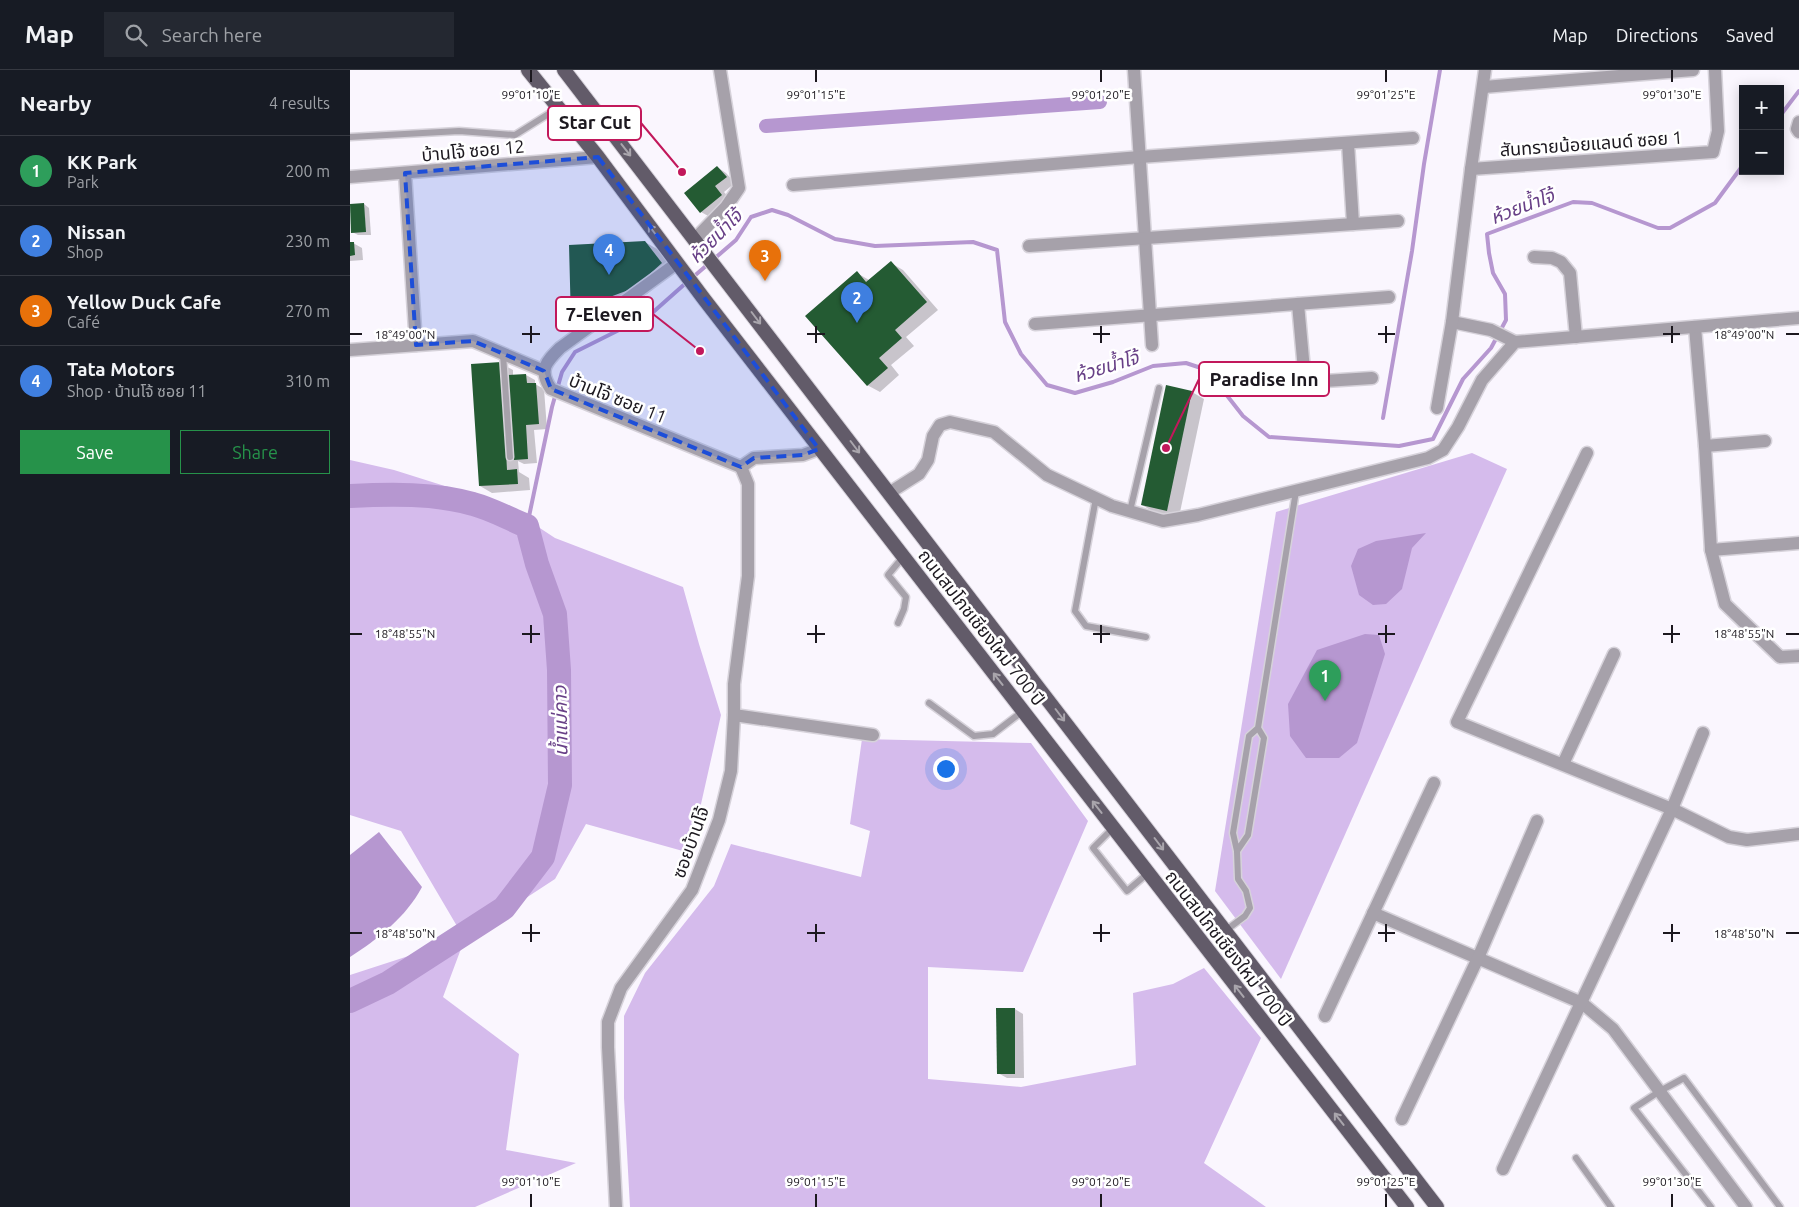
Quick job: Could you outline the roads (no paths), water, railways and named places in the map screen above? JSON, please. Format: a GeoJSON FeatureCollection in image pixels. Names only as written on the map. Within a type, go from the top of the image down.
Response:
{"type":"FeatureCollection","features":[{"type":"Feature","properties":{"kind":"main road","name":"ถนนสมโภชเชียงใหม่ 700 ปี"},"geometry":{"type":"LineString","coordinates":[[528,70],[598,157],[704,299],[1407,1207]]}},
{"type":"Feature","properties":{"kind":"main road","name":"ถนนสมโภชเชียงใหม่ 700 ปี"},"geometry":{"type":"LineString","coordinates":[[564,70],[1437,1207]]}},
{"type":"Feature","properties":{"kind":"street"},"geometry":{"type":"LineString","coordinates":[[695,239],[726,208],[739,188],[720,70]]}},
{"type":"Feature","properties":{"kind":"street"},"geometry":{"type":"LineString","coordinates":[[1134,70],[1152,346]]}},
{"type":"Feature","properties":{"kind":"street"},"geometry":{"type":"LineString","coordinates":[[1437,408],[1452,322],[1471,169],[1486,70]]}},
{"type":"Feature","properties":{"kind":"street"},"geometry":{"type":"LineString","coordinates":[[1484,86],[1693,70]]}},
{"type":"Feature","properties":{"kind":"street","name":"สันทรายน้อยแลนด์ ซอย 1"},"geometry":{"type":"LineString","coordinates":[[1471,169],[1713,152],[1718,131],[1715,70]]}},
{"type":"Feature","properties":{"kind":"street"},"geometry":{"type":"LineString","coordinates":[[1799,122],[1799,132]]}},
{"type":"Feature","properties":{"kind":"street"},"geometry":{"type":"LineString","coordinates":[[793,185],[1140,157],[1413,138]]}},
{"type":"Feature","properties":{"kind":"street"},"geometry":{"type":"LineString","coordinates":[[1348,143],[1353,224]]}},
{"type":"Feature","properties":{"kind":"street","name":"บ้านโจ้ ซอย 12"},"geometry":{"type":"LineString","coordinates":[[350,177],[598,157]]}},
{"type":"Feature","properties":{"kind":"street"},"geometry":{"type":"LineString","coordinates":[[405,173],[416,345]]}},
{"type":"Feature","properties":{"kind":"street"},"geometry":{"type":"LineString","coordinates":[[1029,246],[1398,221]]}},
{"type":"Feature","properties":{"kind":"street"},"geometry":{"type":"LineString","coordinates":[[1534,257],[1552,258],[1560,262],[1570,273],[1576,337]]}},
{"type":"Feature","properties":{"kind":"street","name":"บ้านโจ้ ซอย 11"},"geometry":{"type":"LineString","coordinates":[[680,266],[560,348],[547,361],[544,380],[551,389],[564,395],[741,467]]}},
{"type":"Feature","properties":{"kind":"street"},"geometry":{"type":"LineString","coordinates":[[1035,324],[1389,297]]}},
{"type":"Feature","properties":{"kind":"street"},"geometry":{"type":"LineString","coordinates":[[1298,304],[1305,382]]}},
{"type":"Feature","properties":{"kind":"street"},"geometry":{"type":"LineString","coordinates":[[1452,322],[1491,330],[1510,340],[1576,337],[1799,318]]}},
{"type":"Feature","properties":{"kind":"street"},"geometry":{"type":"LineString","coordinates":[[1695,327],[1711,550],[1725,604],[1780,657],[1799,656]]}},
{"type":"Feature","properties":{"kind":"street"},"geometry":{"type":"LineString","coordinates":[[889,493],[919,474],[928,460],[933,436],[940,426],[950,422],[994,432],[1047,475],[1112,506],[1163,521],[1198,515],[1296,491],[1428,458],[1443,450],[1458,427],[1482,380],[1510,340]]}},
{"type":"Feature","properties":{"kind":"street"},"geometry":{"type":"LineString","coordinates":[[350,350],[474,341],[544,371]]}},
{"type":"Feature","properties":{"kind":"street"},"geometry":{"type":"LineString","coordinates":[[1246,386],[1372,378]]}},
{"type":"Feature","properties":{"kind":"street"},"geometry":{"type":"LineString","coordinates":[[1705,446],[1765,441]]}},
{"type":"Feature","properties":{"kind":"street"},"geometry":{"type":"LineString","coordinates":[[741,467],[754,458],[803,455],[819,448]]}},
{"type":"Feature","properties":{"kind":"street"},"geometry":{"type":"LineString","coordinates":[[1587,453],[1457,722],[1672,809],[1729,837],[1746,840],[1799,834]]}},
{"type":"Feature","properties":{"kind":"street","name":"ซอยบ้านโจ้"},"geometry":{"type":"LineString","coordinates":[[616,1207],[608,1022],[621,988],[692,890],[719,820],[731,771],[734,684],[748,576],[748,484],[741,467]]}},
{"type":"Feature","properties":{"kind":"street"},"geometry":{"type":"LineString","coordinates":[[1711,550],[1799,543]]}},
{"type":"Feature","properties":{"kind":"street"},"geometry":{"type":"LineString","coordinates":[[1563,764],[1614,654]]}},
{"type":"Feature","properties":{"kind":"street"},"geometry":{"type":"LineString","coordinates":[[734,715],[873,735]]}},
{"type":"Feature","properties":{"kind":"street"},"geometry":{"type":"LineString","coordinates":[[1503,1170],[1672,809],[1703,733]]}},
{"type":"Feature","properties":{"kind":"street"},"geometry":{"type":"LineString","coordinates":[[1326,1016],[1434,783]]}},
{"type":"Feature","properties":{"kind":"street"},"geometry":{"type":"LineString","coordinates":[[1402,1119],[1478,958],[1537,821]]}},
{"type":"Feature","properties":{"kind":"street"},"geometry":{"type":"LineString","coordinates":[[1373,913],[1582,1003],[1613,1029],[1746,1207]]}},
{"type":"Feature","properties":{"kind":"lane"},"geometry":{"type":"LineString","coordinates":[[350,137],[459,131],[515,136],[558,108]]}},
{"type":"Feature","properties":{"kind":"lane"},"geometry":{"type":"LineString","coordinates":[[503,354],[510,457]]}},
{"type":"Feature","properties":{"kind":"lane"},"geometry":{"type":"LineString","coordinates":[[1130,511],[1159,388]]}},
{"type":"Feature","properties":{"kind":"lane"},"geometry":{"type":"LineString","coordinates":[[1226,931],[1245,916],[1250,908],[1246,891],[1238,879],[1237,851],[1233,833],[1249,736],[1258,728],[1296,491]]}},
{"type":"Feature","properties":{"kind":"lane"},"geometry":{"type":"LineString","coordinates":[[1096,498],[1075,611],[1086,626],[1146,637]]}},
{"type":"Feature","properties":{"kind":"lane"},"geometry":{"type":"LineString","coordinates":[[898,623],[904,609],[906,597],[888,575],[903,557]]}},
{"type":"Feature","properties":{"kind":"lane"},"geometry":{"type":"LineString","coordinates":[[929,703],[974,736],[993,734],[1023,711]]}},
{"type":"Feature","properties":{"kind":"lane"},"geometry":{"type":"LineString","coordinates":[[1237,851],[1248,835],[1264,738],[1258,728]]}},
{"type":"Feature","properties":{"kind":"lane"},"geometry":{"type":"LineString","coordinates":[[1113,828],[1093,848],[1127,891],[1148,874]]}},
{"type":"Feature","properties":{"kind":"lane"},"geometry":{"type":"LineString","coordinates":[[1711,1207],[1634,1108],[1684,1078],[1780,1207]]}},
{"type":"Feature","properties":{"kind":"lane"},"geometry":{"type":"LineString","coordinates":[[1576,1158],[1611,1207]]}},
{"type":"Feature","properties":{"kind":"waterway"},"geometry":{"type":"LineString","coordinates":[[1383,418],[1412,251],[1440,70]]}},
{"type":"Feature","properties":{"kind":"waterway","name":"ห้วยน้ำโจ้"},"geometry":{"type":"LineString","coordinates":[[1784,111],[1799,91]]}},
{"type":"Feature","properties":{"kind":"waterway"},"geometry":{"type":"LineString","coordinates":[[766,126],[1100,102]]}},
{"type":"Feature","properties":{"kind":"waterway","name":"ห้วยน้ำโจ้"},"geometry":{"type":"LineString","coordinates":[[692,278],[736,240],[751,217],[772,210],[788,215],[835,239],[875,246],[973,242],[997,250],[1005,322],[1021,354],[1047,385],[1075,393],[1113,382],[1153,366],[1186,363],[1207,370],[1243,416],[1269,437],[1399,446],[1433,439],[1463,379],[1491,348],[1506,320],[1505,294],[1493,273],[1487,234],[1573,202],[1592,203],[1658,228],[1670,228],[1715,203],[1739,170]]}},
{"type":"Feature","properties":{"kind":"waterway","name":"ห้วยน้ำโจ้"},"geometry":{"type":"LineString","coordinates":[[527,526],[552,407],[562,372],[575,352],[651,314],[687,282]]}},
{"type":"Feature","properties":{"kind":"waterway","name":"น้ำแม่คาว"},"geometry":{"type":"LineString","coordinates":[[350,496],[428,496],[459,500],[494,511],[527,526],[537,564],[555,614],[559,670],[560,785],[543,857],[504,908],[388,983],[350,1001]]}},
{"type":"Feature","properties":{"kind":"place","name":"Star Cut"},"geometry":{"type":"Point","coordinates":[682,172]}},
{"type":"Feature","properties":{"kind":"place","name":"Tata Motors"},"geometry":{"type":"Point","coordinates":[609,275]}},
{"type":"Feature","properties":{"kind":"place","name":"Yellow Duck Cafe"},"geometry":{"type":"Point","coordinates":[765,281]}},
{"type":"Feature","properties":{"kind":"place","name":"Nissan"},"geometry":{"type":"Point","coordinates":[857,323]}},
{"type":"Feature","properties":{"kind":"place","name":"7-Eleven"},"geometry":{"type":"Point","coordinates":[700,351]}},
{"type":"Feature","properties":{"kind":"place","name":"Paradise Inn"},"geometry":{"type":"Point","coordinates":[1166,448]}},
{"type":"Feature","properties":{"kind":"place","name":"KK Park"},"geometry":{"type":"Point","coordinates":[1325,701]}}]}
